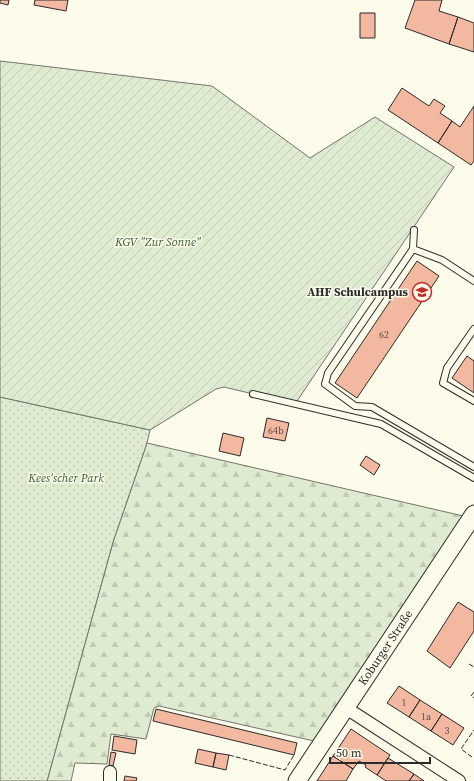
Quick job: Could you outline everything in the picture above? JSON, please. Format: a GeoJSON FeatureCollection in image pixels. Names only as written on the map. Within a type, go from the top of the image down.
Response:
{"type":"FeatureCollection","features":[{"type":"Feature","properties":{"kind":"main road","name":"Koburger Straße"},"geometry":{"type":"LineString","coordinates":[[298,781],[474,514]]}},
{"type":"Feature","properties":{"kind":"street"},"geometry":{"type":"LineString","coordinates":[[346,708],[459,781]]}},
{"type":"Feature","properties":{"kind":"lane"},"geometry":{"type":"LineString","coordinates":[[414,230],[413,249],[328,373],[325,384],[355,406],[372,407],[474,467]]}},
{"type":"Feature","properties":{"kind":"lane"},"geometry":{"type":"LineString","coordinates":[[413,249],[442,260],[474,281]]}},
{"type":"Feature","properties":{"kind":"lane"},"geometry":{"type":"LineString","coordinates":[[474,329],[447,368],[443,383],[474,401]]}},
{"type":"Feature","properties":{"kind":"lane"},"geometry":{"type":"LineString","coordinates":[[253,394],[381,424],[474,478]]}},
{"type":"Feature","properties":{"kind":"green space","name":"KGV \"Zur Sonne\""},"geometry":{"type":"Polygon","coordinates":[[[0,61],[212,86],[310,158],[375,117],[454,167],[295,404],[224,387],[216,389],[150,430],[0,397],[0,61]]]}},
{"type":"Feature","properties":{"kind":"green space","name":"Kees'scher Park"},"geometry":{"type":"Polygon","coordinates":[[[0,397],[150,430],[147,443],[113,542],[47,781],[0,781],[0,397]]]}},
{"type":"Feature","properties":{"kind":"green space"},"geometry":{"type":"Polygon","coordinates":[[[147,443],[472,518],[323,743],[159,706],[154,708],[146,739],[111,734],[107,764],[75,763],[71,781],[47,781],[113,542],[147,443]]]}},
{"type":"Feature","properties":{"kind":"building"},"geometry":{"type":"Polygon","coordinates":[[[0,0],[9,0],[8,5],[0,3],[0,0]]]}},
{"type":"Feature","properties":{"kind":"building"},"geometry":{"type":"Polygon","coordinates":[[[35,0],[68,0],[66,11],[34,5],[35,0]]]}},
{"type":"Feature","properties":{"kind":"building"},"geometry":{"type":"Polygon","coordinates":[[[415,0],[442,0],[439,11],[458,17],[449,44],[405,28],[415,0]]]}},
{"type":"Feature","properties":{"kind":"building"},"geometry":{"type":"Polygon","coordinates":[[[360,13],[375,13],[375,38],[360,38],[360,13]]]}},
{"type":"Feature","properties":{"kind":"building"},"geometry":{"type":"Polygon","coordinates":[[[458,17],[474,23],[474,52],[449,44],[458,17]]]}},
{"type":"Feature","properties":{"kind":"building"},"geometry":{"type":"Polygon","coordinates":[[[402,88],[429,106],[434,99],[445,106],[440,113],[452,121],[438,143],[388,110],[402,88]]]}},
{"type":"Feature","properties":{"kind":"building"},"geometry":{"type":"Polygon","coordinates":[[[474,106],[474,161],[471,165],[438,143],[452,121],[460,127],[474,106]]]}},
{"type":"Feature","properties":{"kind":"building"},"geometry":{"type":"Polygon","coordinates":[[[417,261],[439,276],[357,398],[335,383],[417,261]]]}},
{"type":"Feature","properties":{"kind":"building"},"geometry":{"type":"Polygon","coordinates":[[[467,356],[474,361],[474,393],[452,378],[467,356]]]}},
{"type":"Feature","properties":{"kind":"building"},"geometry":{"type":"Polygon","coordinates":[[[267,418],[289,423],[285,441],[263,437],[267,418]]]}},
{"type":"Feature","properties":{"kind":"building"},"geometry":{"type":"Polygon","coordinates":[[[223,433],[244,438],[240,456],[219,451],[223,433]]]}},
{"type":"Feature","properties":{"kind":"building"},"geometry":{"type":"Polygon","coordinates":[[[366,456],[380,465],[374,475],[360,465],[366,456]]]}},
{"type":"Feature","properties":{"kind":"building"},"geometry":{"type":"Polygon","coordinates":[[[458,602],[474,612],[474,631],[450,668],[427,651],[458,602]]]}},
{"type":"Feature","properties":{"kind":"building"},"geometry":{"type":"Polygon","coordinates":[[[399,686],[420,700],[409,717],[387,703],[399,686]]]}},
{"type":"Feature","properties":{"kind":"building"},"geometry":{"type":"Polygon","coordinates":[[[420,700],[442,714],[431,731],[409,717],[420,700]]]}},
{"type":"Feature","properties":{"kind":"building"},"geometry":{"type":"Polygon","coordinates":[[[156,709],[297,743],[294,755],[153,721],[156,709]]]}},
{"type":"Feature","properties":{"kind":"building"},"geometry":{"type":"Polygon","coordinates":[[[442,714],[464,728],[453,745],[431,731],[442,714]]]}},
{"type":"Feature","properties":{"kind":"building"},"geometry":{"type":"Polygon","coordinates":[[[351,729],[390,755],[377,775],[359,761],[353,769],[333,756],[351,729]]]}},
{"type":"Feature","properties":{"kind":"building"},"geometry":{"type":"Polygon","coordinates":[[[114,736],[137,740],[135,754],[112,750],[114,736]]]}},
{"type":"Feature","properties":{"kind":"building"},"geometry":{"type":"Polygon","coordinates":[[[198,749],[216,753],[213,767],[195,763],[198,749]]]}},
{"type":"Feature","properties":{"kind":"building"},"geometry":{"type":"Polygon","coordinates":[[[111,752],[116,753],[113,766],[109,765],[111,752]]]}},
{"type":"Feature","properties":{"kind":"building"},"geometry":{"type":"Polygon","coordinates":[[[216,753],[229,755],[226,770],[213,767],[216,753]]]}},
{"type":"Feature","properties":{"kind":"building"},"geometry":{"type":"Polygon","coordinates":[[[333,756],[353,769],[346,781],[317,781],[333,756]]]}},
{"type":"Feature","properties":{"kind":"building"},"geometry":{"type":"Polygon","coordinates":[[[388,758],[414,774],[409,781],[386,781],[377,775],[388,758]]]}},
{"type":"Feature","properties":{"kind":"building"},"geometry":{"type":"Polygon","coordinates":[[[414,774],[424,781],[409,781],[414,774]]]}},
{"type":"Feature","properties":{"kind":"building"},"geometry":{"type":"Polygon","coordinates":[[[125,776],[137,778],[136,781],[124,781],[125,776]]]}},
{"type":"Feature","properties":{"kind":"fence"},"geometry":{"type":"LineString","coordinates":[[469,664],[474,667]]}},
{"type":"Feature","properties":{"kind":"fence"},"geometry":{"type":"LineString","coordinates":[[474,692],[471,696],[474,698]]}},
{"type":"Feature","properties":{"kind":"fence"},"geometry":{"type":"LineString","coordinates":[[472,757],[461,749],[474,730]]}},
{"type":"Feature","properties":{"kind":"fence"},"geometry":{"type":"LineString","coordinates":[[229,755],[285,770],[294,755]]}},
{"type":"Feature","properties":{"kind":"place","name":"AHF Schulcampus"},"geometry":{"type":"Point","coordinates":[422,292]}}]}
